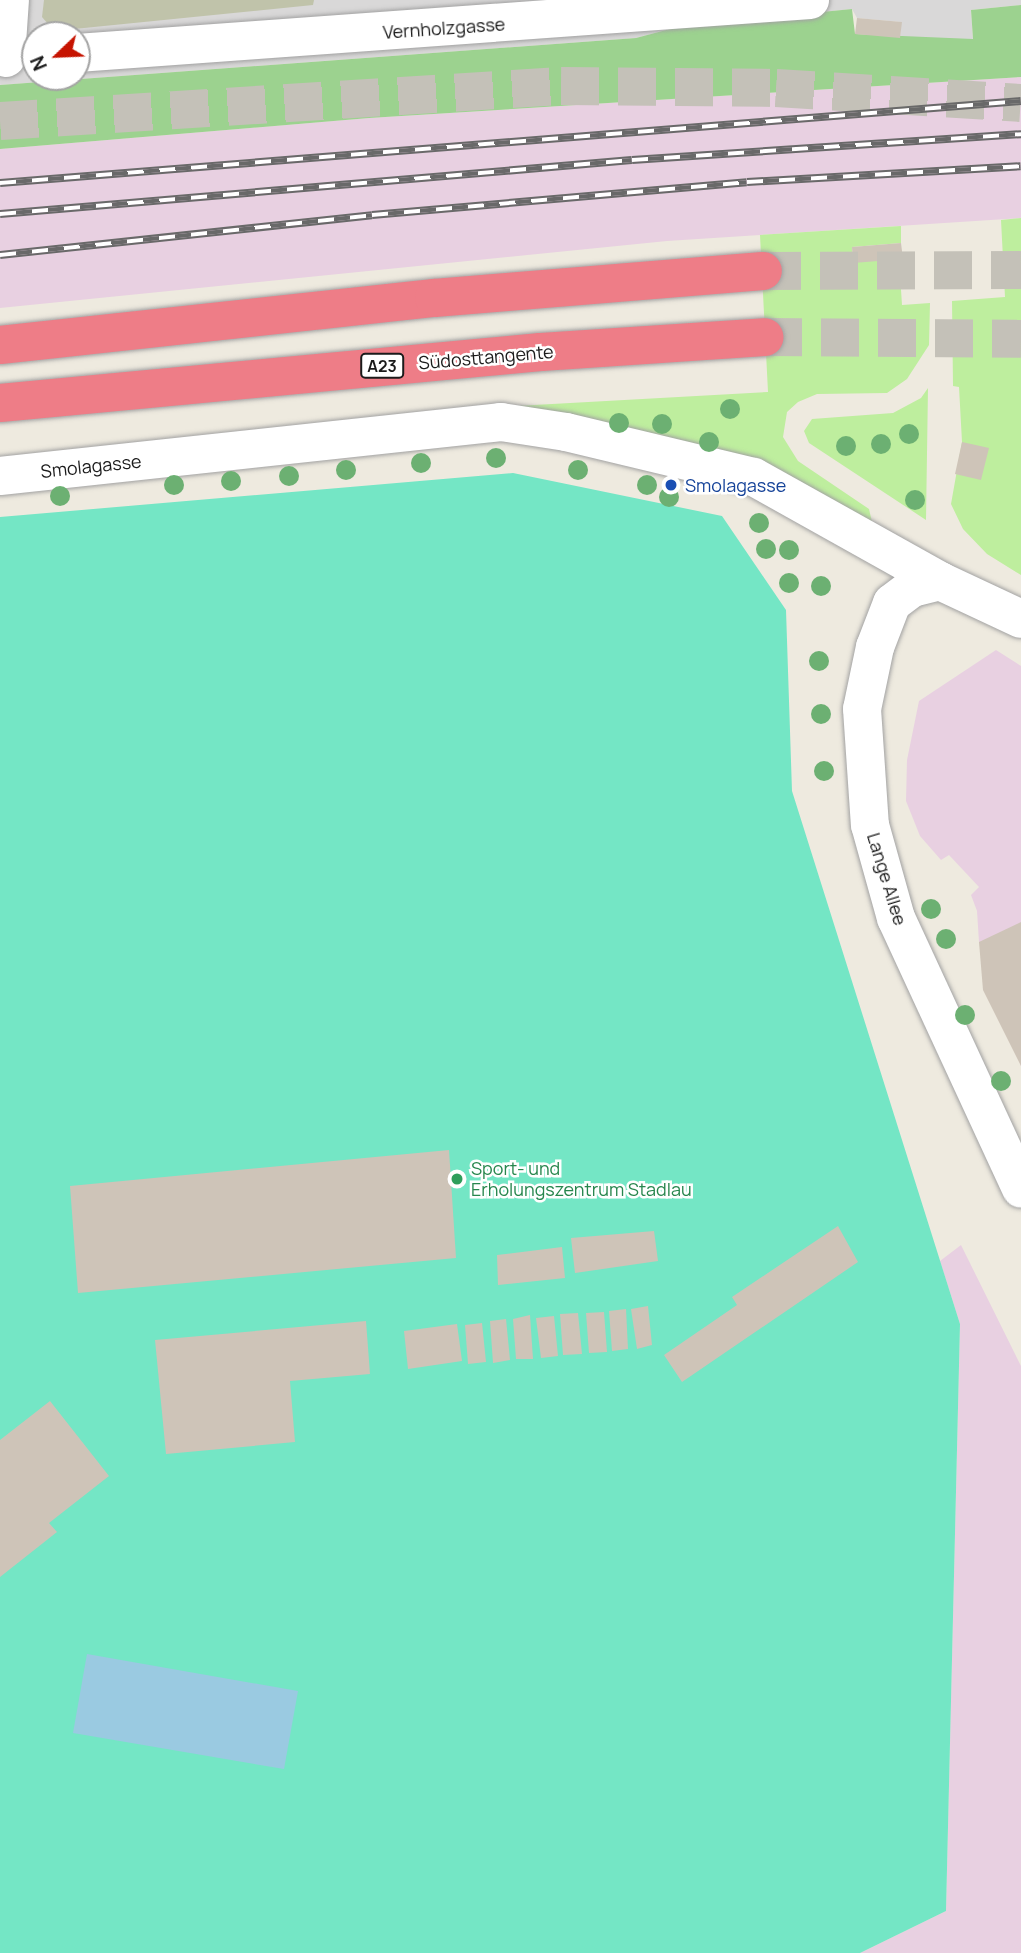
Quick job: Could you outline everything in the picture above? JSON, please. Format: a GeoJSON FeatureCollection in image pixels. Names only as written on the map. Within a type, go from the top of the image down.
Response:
{"type":"FeatureCollection","features":[{"type":"Feature","properties":{"kind":"highway"},"geometry":{"type":"LineString","coordinates":[[0,345],[434,298],[764,271]]}},
{"type":"Feature","properties":{"kind":"highway","name":"Südosttangente"},"geometry":{"type":"LineString","coordinates":[[0,403],[514,355],[764,337]]}},
{"type":"Feature","properties":{"kind":"street"},"geometry":{"type":"LineString","coordinates":[[10,0],[14,58]]}},
{"type":"Feature","properties":{"kind":"street","name":"Vernholzgasse"},"geometry":{"type":"LineString","coordinates":[[91,52],[810,0]]}},
{"type":"Feature","properties":{"kind":"street","name":"Smolagasse"},"geometry":{"type":"LineString","coordinates":[[0,476],[501,422],[566,432],[754,477],[940,581],[1021,619]]}},
{"type":"Feature","properties":{"kind":"street","name":"Lange Allee"},"geometry":{"type":"LineString","coordinates":[[940,581],[912,588],[892,603],[875,648],[862,709],[870,825],[897,918],[1021,1188]]}},
{"type":"Feature","properties":{"kind":"shaded area"},"geometry":{"type":"Polygon","coordinates":[[[0,0],[1021,0],[1021,5],[971,10],[973,40],[900,38],[901,22],[857,18],[852,9],[681,26],[636,38],[91,78],[91,21],[21,21],[21,83],[0,85],[0,0]]]}},
{"type":"Feature","properties":{"kind":"shaded area"},"geometry":{"type":"Polygon","coordinates":[[[44,0],[314,0],[313,5],[91,27],[91,21],[45,21],[42,17],[44,0]]]}},
{"type":"Feature","properties":{"kind":"shaded area"},"geometry":{"type":"Polygon","coordinates":[[[1021,77],[1021,218],[667,241],[0,308],[0,149],[369,118],[1021,77]]]}},
{"type":"Feature","properties":{"kind":"shaded area"},"geometry":{"type":"Polygon","coordinates":[[[996,650],[1021,666],[1021,1066],[979,942],[977,911],[971,895],[979,887],[949,855],[941,860],[920,836],[906,801],[907,760],[919,701],[996,650]]]}},
{"type":"Feature","properties":{"kind":"shaded area"},"geometry":{"type":"Polygon","coordinates":[[[961,1245],[1021,1366],[1021,1953],[860,1953],[946,1911],[960,1324],[940,1261],[961,1245]]]}},
{"type":"Feature","properties":{"kind":"green space"},"geometry":{"type":"Polygon","coordinates":[[[1021,5],[1021,77],[369,118],[0,149],[0,85],[21,83],[21,91],[91,91],[91,78],[636,38],[681,26],[852,9],[855,34],[973,39],[971,10],[1021,5]]]}},
{"type":"Feature","properties":{"kind":"green space"},"geometry":{"type":"Polygon","coordinates":[[[1021,218],[1021,575],[987,554],[963,529],[951,504],[962,442],[959,387],[953,386],[952,301],[1005,297],[1001,220],[1021,218]]]}},
{"type":"Feature","properties":{"kind":"green space"},"geometry":{"type":"Polygon","coordinates":[[[901,226],[901,243],[852,247],[853,262],[899,259],[902,305],[930,303],[929,345],[907,379],[887,393],[817,394],[798,402],[787,412],[783,437],[798,461],[869,509],[872,522],[516,406],[768,392],[760,235],[901,226]]]}},
{"type":"Feature","properties":{"kind":"green space"},"geometry":{"type":"Polygon","coordinates":[[[928,388],[926,520],[809,443],[804,431],[812,419],[893,413],[921,398],[928,388]]]}},
{"type":"Feature","properties":{"kind":"green space","name":"Sport- und Erholungszentrum Stadlau"},"geometry":{"type":"Polygon","coordinates":[[[513,473],[722,516],[786,610],[792,791],[960,1324],[946,1911],[860,1953],[0,1953],[0,517],[513,473]]]}},
{"type":"Feature","properties":{"kind":"water"},"geometry":{"type":"Polygon","coordinates":[[[87,1654],[298,1691],[284,1769],[73,1733],[87,1654]]]}},
{"type":"Feature","properties":{"kind":"building"},"geometry":{"type":"Polygon","coordinates":[[[857,18],[902,22],[900,38],[855,34],[857,18]]]}},
{"type":"Feature","properties":{"kind":"building"},"geometry":{"type":"Polygon","coordinates":[[[901,243],[903,259],[853,263],[852,247],[901,243]]]}},
{"type":"Feature","properties":{"kind":"building"},"geometry":{"type":"Polygon","coordinates":[[[962,442],[989,448],[981,480],[955,474],[962,442]]]}},
{"type":"Feature","properties":{"kind":"building"},"geometry":{"type":"Polygon","coordinates":[[[1021,922],[1021,1066],[983,990],[979,942],[1021,922]]]}},
{"type":"Feature","properties":{"kind":"building"},"geometry":{"type":"Polygon","coordinates":[[[449,1150],[456,1258],[78,1293],[70,1186],[449,1150]]]}},
{"type":"Feature","properties":{"kind":"building"},"geometry":{"type":"Polygon","coordinates":[[[838,1226],[858,1262],[682,1382],[664,1355],[737,1305],[732,1297],[838,1226]]]}},
{"type":"Feature","properties":{"kind":"building"},"geometry":{"type":"Polygon","coordinates":[[[654,1231],[658,1261],[575,1273],[571,1238],[654,1231]]]}},
{"type":"Feature","properties":{"kind":"building"},"geometry":{"type":"Polygon","coordinates":[[[562,1247],[565,1278],[498,1285],[497,1255],[562,1247]]]}},
{"type":"Feature","properties":{"kind":"building"},"geometry":{"type":"Polygon","coordinates":[[[648,1306],[652,1345],[637,1349],[631,1309],[648,1306]]]}},
{"type":"Feature","properties":{"kind":"building"},"geometry":{"type":"Polygon","coordinates":[[[626,1309],[628,1349],[612,1351],[609,1311],[626,1309]]]}},
{"type":"Feature","properties":{"kind":"building"},"geometry":{"type":"Polygon","coordinates":[[[604,1312],[607,1352],[589,1353],[586,1313],[604,1312]]]}},
{"type":"Feature","properties":{"kind":"building"},"geometry":{"type":"Polygon","coordinates":[[[578,1313],[582,1354],[563,1355],[560,1314],[578,1313]]]}},
{"type":"Feature","properties":{"kind":"building"},"geometry":{"type":"Polygon","coordinates":[[[530,1315],[533,1359],[516,1359],[513,1319],[530,1315]]]}},
{"type":"Feature","properties":{"kind":"building"},"geometry":{"type":"Polygon","coordinates":[[[554,1316],[558,1356],[541,1358],[536,1318],[554,1316]]]}},
{"type":"Feature","properties":{"kind":"building"},"geometry":{"type":"Polygon","coordinates":[[[506,1319],[510,1360],[493,1363],[490,1321],[506,1319]]]}},
{"type":"Feature","properties":{"kind":"building"},"geometry":{"type":"Polygon","coordinates":[[[366,1321],[370,1374],[290,1381],[295,1442],[166,1454],[155,1340],[366,1321]]]}},
{"type":"Feature","properties":{"kind":"building"},"geometry":{"type":"Polygon","coordinates":[[[482,1323],[486,1362],[468,1364],[465,1325],[482,1323]]]}},
{"type":"Feature","properties":{"kind":"building"},"geometry":{"type":"Polygon","coordinates":[[[457,1324],[462,1361],[408,1369],[404,1331],[457,1324]]]}},
{"type":"Feature","properties":{"kind":"building"},"geometry":{"type":"Polygon","coordinates":[[[50,1401],[109,1476],[49,1523],[57,1532],[0,1577],[0,1440],[50,1401]]]}},
{"type":"Feature","properties":{"kind":"tunnel"},"geometry":{"type":"LineString","coordinates":[[0,121],[561,86],[776,88],[1021,103]]}},
{"type":"Feature","properties":{"kind":"tunnel"},"geometry":{"type":"LineString","coordinates":[[763,271],[1021,270]]}},
{"type":"Feature","properties":{"kind":"tunnel"},"geometry":{"type":"LineString","coordinates":[[764,337],[1021,339]]}},
{"type":"Feature","properties":{"kind":"railway"},"geometry":{"type":"LineString","coordinates":[[0,183],[1021,101]]}},
{"type":"Feature","properties":{"kind":"railway"},"geometry":{"type":"LineString","coordinates":[[0,214],[632,160],[1021,134]]}},
{"type":"Feature","properties":{"kind":"railway"},"geometry":{"type":"LineString","coordinates":[[0,255],[372,215],[747,182],[1021,166]]}},
{"type":"Feature","properties":{"kind":"place","name":"Smolagasse"},"geometry":{"type":"Point","coordinates":[671,485]}},
{"type":"Feature","properties":{"kind":"place","name":"Sport- und Erholungszentrum Stadlau"},"geometry":{"type":"Point","coordinates":[457,1179]}}]}
